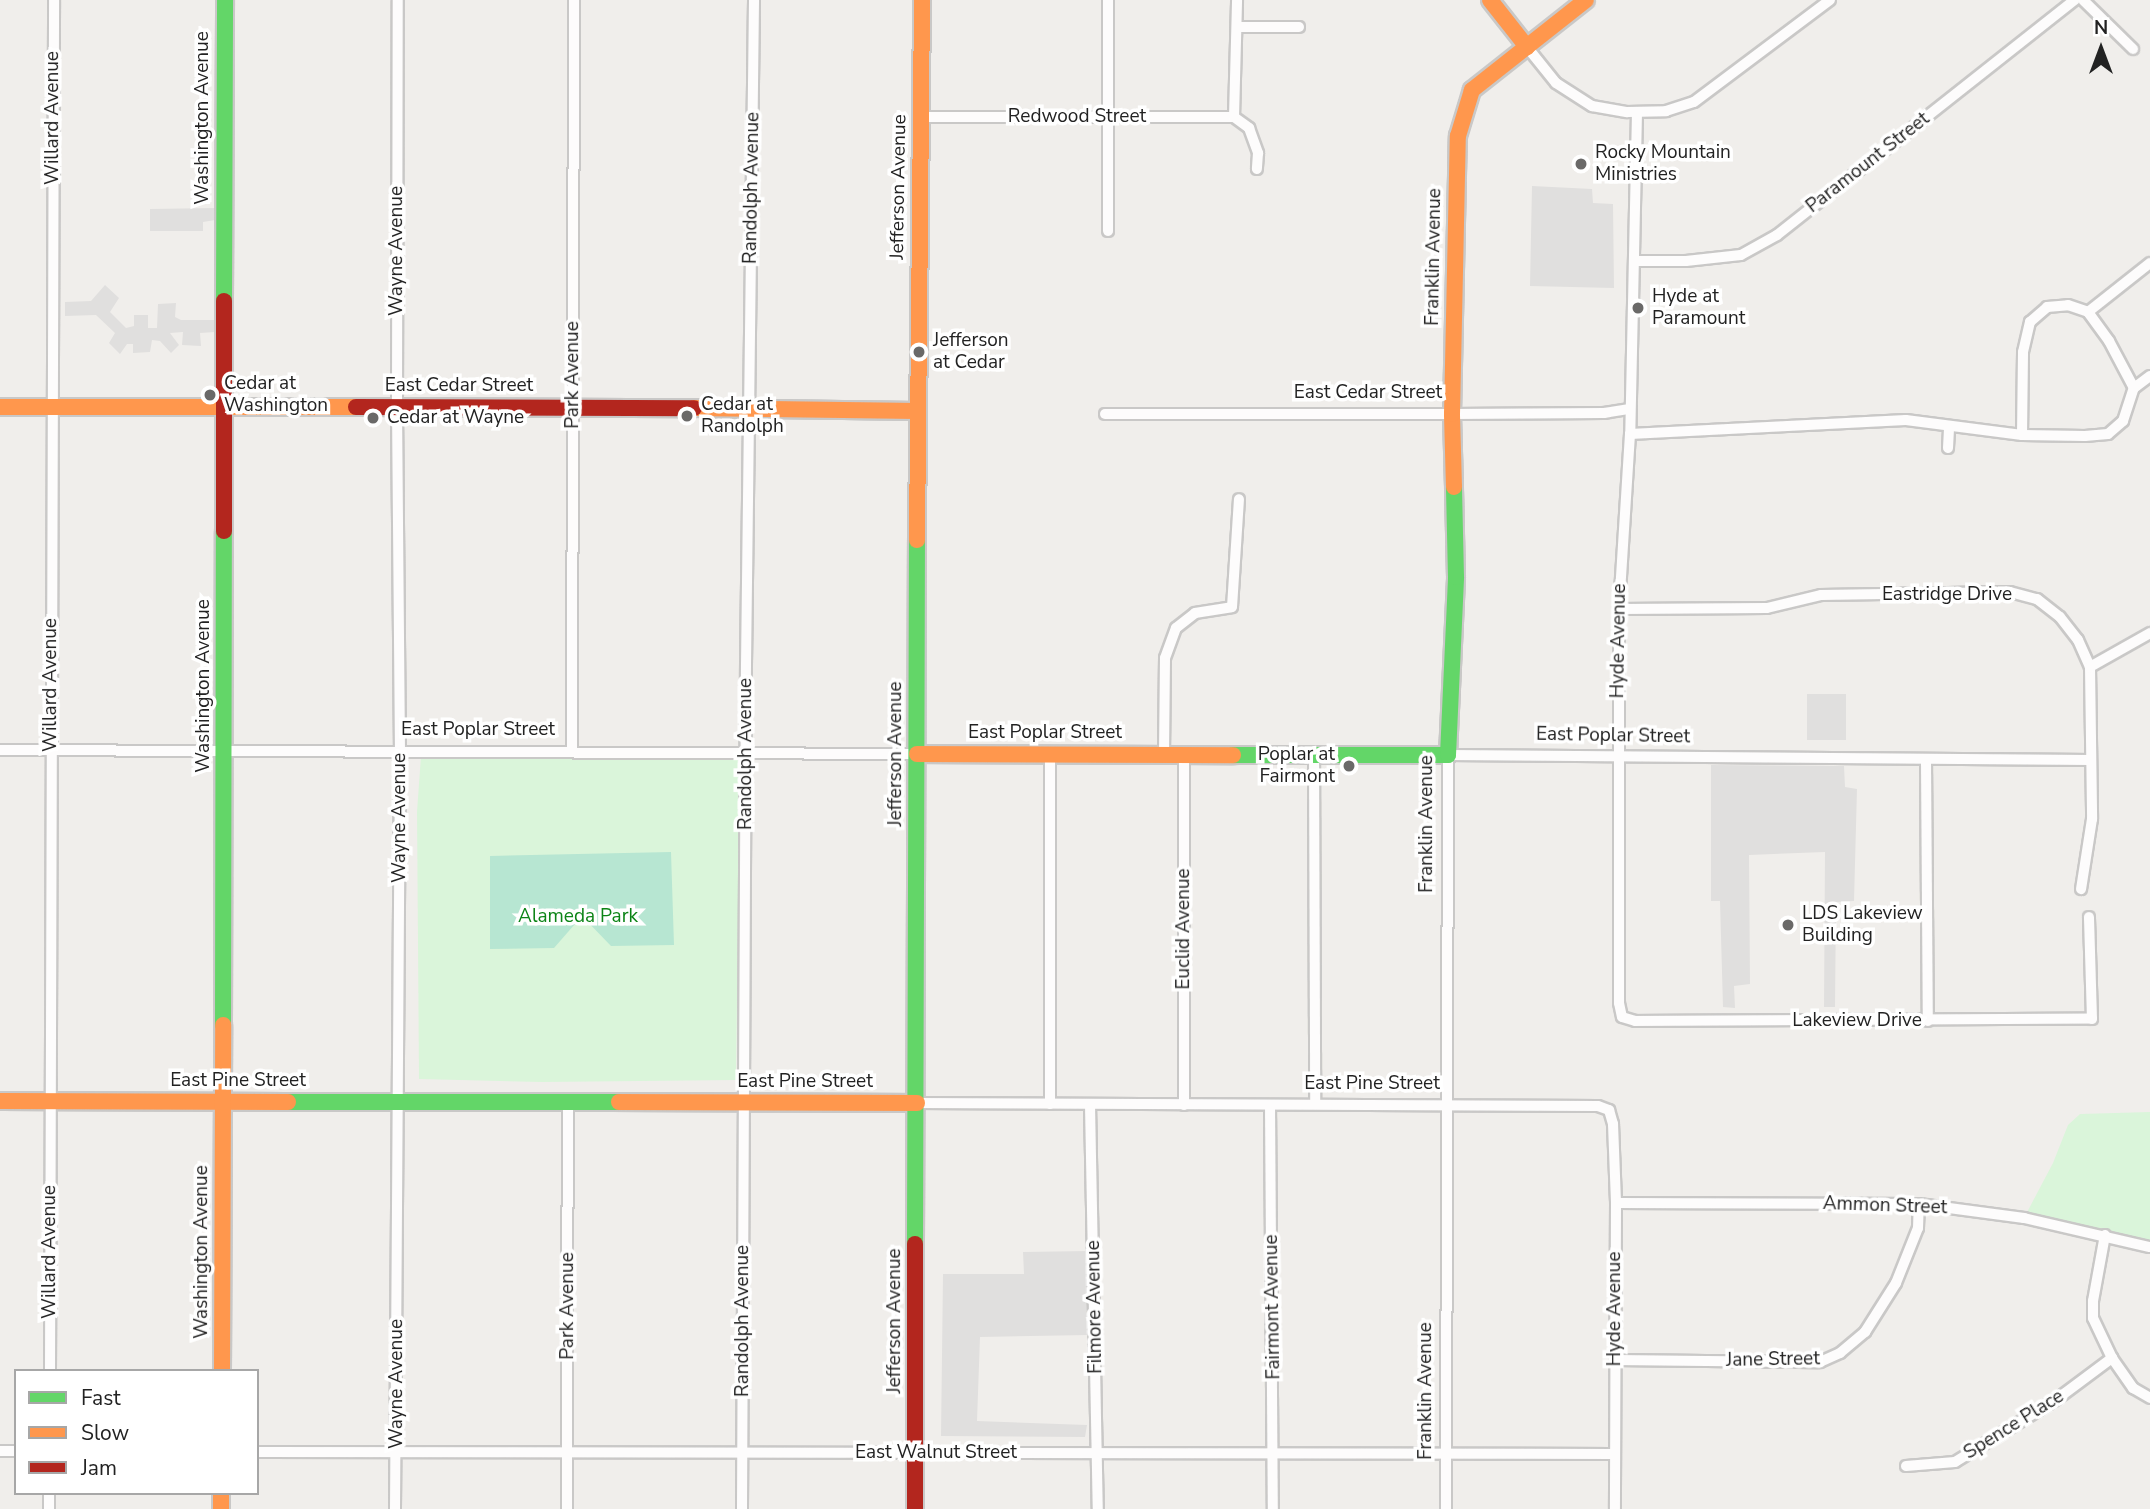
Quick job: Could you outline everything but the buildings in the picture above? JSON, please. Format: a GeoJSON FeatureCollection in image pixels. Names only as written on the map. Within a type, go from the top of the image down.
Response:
{"type":"FeatureCollection","features":[{"type":"Feature","properties":{"kind":"street","name":"Willard Avenue"},"geometry":{"type":"LineString","coordinates":[[50,1369],[54,0]]}},
{"type":"Feature","properties":{"kind":"street","name":"Washington Avenue"},"geometry":{"type":"LineString","coordinates":[[222,1369],[226,750],[223,407],[225,0]]}},
{"type":"Feature","properties":{"kind":"street","name":"Wayne Avenue"},"geometry":{"type":"LineString","coordinates":[[395,1509],[400,752],[398,0]]}},
{"type":"Feature","properties":{"kind":"street","name":"Park Avenue"},"geometry":{"type":"LineString","coordinates":[[572,750],[574,0]]}},
{"type":"Feature","properties":{"kind":"street","name":"Randolph Avenue"},"geometry":{"type":"LineString","coordinates":[[742,1509],[748,408],[754,0]]}},
{"type":"Feature","properties":{"kind":"street","name":"Jefferson Avenue"},"geometry":{"type":"LineString","coordinates":[[915,1509],[917,411],[922,0]]}},
{"type":"Feature","properties":{"kind":"street"},"geometry":{"type":"LineString","coordinates":[[1108,0],[1108,231]]}},
{"type":"Feature","properties":{"kind":"street"},"geometry":{"type":"LineString","coordinates":[[1237,0],[1234,117],[1249,128],[1258,153],[1257,169]]}},
{"type":"Feature","properties":{"kind":"street"},"geometry":{"type":"LineString","coordinates":[[1490,0],[1556,83],[1592,106],[1637,112],[1665,111],[1694,102],[1830,0]]}},
{"type":"Feature","properties":{"kind":"street","name":"Franklin Avenue"},"geometry":{"type":"LineString","coordinates":[[1446,1509],[1448,755],[1456,577],[1452,414],[1458,139],[1472,90],[1586,0]]}},
{"type":"Feature","properties":{"kind":"street","name":"Paramount Street"},"geometry":{"type":"LineString","coordinates":[[1635,261],[1686,261],[1741,255],[1777,235],[2075,0]]}},
{"type":"Feature","properties":{"kind":"street"},"geometry":{"type":"LineString","coordinates":[[2083,0],[2133,49]]}},
{"type":"Feature","properties":{"kind":"street"},"geometry":{"type":"LineString","coordinates":[[1237,27],[1299,27]]}},
{"type":"Feature","properties":{"kind":"street"},"geometry":{"type":"LineString","coordinates":[[1630,409],[1637,112]]}},
{"type":"Feature","properties":{"kind":"street","name":"Redwood Street"},"geometry":{"type":"LineString","coordinates":[[921,117],[1234,117]]}},
{"type":"Feature","properties":{"kind":"street"},"geometry":{"type":"LineString","coordinates":[[2088,312],[2150,263]]}},
{"type":"Feature","properties":{"kind":"street"},"geometry":{"type":"LineString","coordinates":[[2022,435],[2023,352],[2030,322],[2047,307],[2068,305],[2088,312],[2109,341],[2134,388]]}},
{"type":"Feature","properties":{"kind":"street"},"geometry":{"type":"LineString","coordinates":[[1630,434],[1906,420],[2022,435],[2108,434],[2123,421],[2134,388],[2150,376]]}},
{"type":"Feature","properties":{"kind":"street","name":"East Cedar Street"},"geometry":{"type":"LineString","coordinates":[[0,407],[573,407],[917,411]]}},
{"type":"Feature","properties":{"kind":"street","name":"East Cedar Street"},"geometry":{"type":"LineString","coordinates":[[1105,414],[1604,413],[1630,409]]}},
{"type":"Feature","properties":{"kind":"street","name":"Hyde Avenue"},"geometry":{"type":"LineString","coordinates":[[1622,1017],[1619,1003],[1619,609],[1630,409]]}},
{"type":"Feature","properties":{"kind":"street"},"geometry":{"type":"LineString","coordinates":[[1948,449],[1949,426]]}},
{"type":"Feature","properties":{"kind":"street"},"geometry":{"type":"LineString","coordinates":[[1164,754],[1165,658],[1176,628],[1195,613],[1232,607],[1238,499]]}},
{"type":"Feature","properties":{"kind":"street","name":"Eastridge Drive"},"geometry":{"type":"LineString","coordinates":[[1619,609],[1767,608],[1821,595],[2010,592],[2037,599],[2060,617],[2078,640],[2090,667],[2092,820],[2081,889]]}},
{"type":"Feature","properties":{"kind":"street"},"geometry":{"type":"LineString","coordinates":[[2090,667],[2150,633]]}},
{"type":"Feature","properties":{"kind":"street","name":"East Poplar Street"},"geometry":{"type":"LineString","coordinates":[[0,750],[572,750],[2091,760]]}},
{"type":"Feature","properties":{"kind":"street"},"geometry":{"type":"LineString","coordinates":[[1050,754],[1050,1104]]}},
{"type":"Feature","properties":{"kind":"street","name":"Euclid Avenue"},"geometry":{"type":"LineString","coordinates":[[1184,754],[1184,1105]]}},
{"type":"Feature","properties":{"kind":"street"},"geometry":{"type":"LineString","coordinates":[[1314,754],[1315,1104]]}},
{"type":"Feature","properties":{"kind":"street"},"geometry":{"type":"LineString","coordinates":[[1926,761],[1928,1021]]}},
{"type":"Feature","properties":{"kind":"street","name":"Lakeview Drive"},"geometry":{"type":"LineString","coordinates":[[1622,1017],[1635,1021],[2092,1019],[2089,917]]}},
{"type":"Feature","properties":{"kind":"street","name":"East Pine Street"},"geometry":{"type":"LineString","coordinates":[[0,1101],[1315,1104],[1598,1106],[1609,1110]]}},
{"type":"Feature","properties":{"kind":"street","name":"Park Avenue"},"geometry":{"type":"LineString","coordinates":[[567,1509],[568,1103]]}},
{"type":"Feature","properties":{"kind":"street","name":"Filmore Avenue"},"geometry":{"type":"LineString","coordinates":[[1090,1105],[1098,1509]]}},
{"type":"Feature","properties":{"kind":"street","name":"Fairmont Avenue"},"geometry":{"type":"LineString","coordinates":[[1270,1105],[1275,1452],[1273,1509]]}},
{"type":"Feature","properties":{"kind":"street","name":"Hyde Avenue"},"geometry":{"type":"LineString","coordinates":[[1609,1110],[1614,1124],[1616,1203],[1615,1509]]}},
{"type":"Feature","properties":{"kind":"street","name":"Ammon Street"},"geometry":{"type":"LineString","coordinates":[[1616,1203],[1919,1204],[2024,1218],[2150,1247]]}},
{"type":"Feature","properties":{"kind":"street","name":"Jane Street"},"geometry":{"type":"LineString","coordinates":[[1615,1360],[1820,1362],[1840,1353],[1865,1332],[1896,1283],[1918,1228],[1919,1204]]}},
{"type":"Feature","properties":{"kind":"street"},"geometry":{"type":"LineString","coordinates":[[2105,1235],[2093,1301],[2093,1318],[2112,1358],[2133,1388],[2150,1398]]}},
{"type":"Feature","properties":{"kind":"street","name":"Spence Place"},"geometry":{"type":"LineString","coordinates":[[1906,1466],[1955,1462],[2057,1399],[2112,1358]]}},
{"type":"Feature","properties":{"kind":"street","name":"East Walnut Street"},"geometry":{"type":"LineString","coordinates":[[259,1452],[1614,1454]]}},
{"type":"Feature","properties":{"kind":"green space","name":"Alameda Park"},"geometry":{"type":"Polygon","coordinates":[[[421,756],[740,759],[736,1080],[542,1082],[419,1079],[417,812],[421,756]]]}},
{"type":"Feature","properties":{"kind":"green space"},"geometry":{"type":"Polygon","coordinates":[[[671,852],[674,945],[611,946],[582,916],[554,948],[490,949],[490,856],[671,852]]]}},
{"type":"Feature","properties":{"kind":"green space"},"geometry":{"type":"Polygon","coordinates":[[[2150,1112],[2150,1247],[2024,1218],[2053,1163],[2068,1125],[2080,1114],[2150,1112]]]}},
{"type":"Feature","properties":{"kind":"shaded area"},"geometry":{"type":"Polygon","coordinates":[[[1532,186],[1592,189],[1593,203],[1613,204],[1614,288],[1530,286],[1532,186]]]}},
{"type":"Feature","properties":{"kind":"shaded area"},"geometry":{"type":"Polygon","coordinates":[[[215,208],[215,220],[203,222],[203,231],[150,231],[150,209],[215,208]]]}},
{"type":"Feature","properties":{"kind":"shaded area"},"geometry":{"type":"Polygon","coordinates":[[[105,285],[119,298],[110,312],[126,328],[134,326],[134,315],[148,315],[148,328],[157,328],[158,304],[176,303],[175,317],[181,320],[214,320],[215,332],[200,333],[201,346],[182,345],[183,332],[170,333],[179,345],[171,353],[160,341],[152,340],[150,352],[133,353],[133,344],[127,344],[120,354],[109,343],[115,333],[96,315],[65,316],[65,302],[91,301],[105,285]]]}},
{"type":"Feature","properties":{"kind":"shaded area"},"geometry":{"type":"Polygon","coordinates":[[[1807,694],[1846,694],[1846,740],[1807,740],[1807,694]]]}},
{"type":"Feature","properties":{"kind":"shaded area"},"geometry":{"type":"Polygon","coordinates":[[[1711,765],[1844,766],[1845,787],[1857,789],[1854,901],[1836,902],[1835,1007],[1824,1007],[1825,852],[1749,855],[1750,984],[1734,986],[1735,1008],[1723,1007],[1720,901],[1711,901],[1711,765]]]}},
{"type":"Feature","properties":{"kind":"shaded area"},"geometry":{"type":"Polygon","coordinates":[[[1088,1251],[1088,1335],[980,1337],[977,1421],[1087,1425],[1085,1437],[941,1436],[943,1274],[1024,1274],[1023,1252],[1088,1251]]]}},
{"type":"Feature","properties":{"kind":"traffic: fast"},"geometry":{"type":"LineString","coordinates":[[224,301],[225,0]]}},
{"type":"Feature","properties":{"kind":"traffic: fast"},"geometry":{"type":"LineString","coordinates":[[1233,755],[1448,755],[1456,577],[1454,487]]}},
{"type":"Feature","properties":{"kind":"traffic: fast"},"geometry":{"type":"LineString","coordinates":[[223,1025],[224,531]]}},
{"type":"Feature","properties":{"kind":"traffic: fast"},"geometry":{"type":"LineString","coordinates":[[915,1244],[917,540]]}},
{"type":"Feature","properties":{"kind":"traffic: fast"},"geometry":{"type":"LineString","coordinates":[[288,1102],[619,1102]]}},
{"type":"Feature","properties":{"kind":"traffic: slow"},"geometry":{"type":"LineString","coordinates":[[917,540],[922,0]]}},
{"type":"Feature","properties":{"kind":"traffic: slow"},"geometry":{"type":"LineString","coordinates":[[1490,0],[1527,47]]}},
{"type":"Feature","properties":{"kind":"traffic: slow"},"geometry":{"type":"LineString","coordinates":[[1454,487],[1452,414],[1458,136],[1472,90],[1586,0]]}},
{"type":"Feature","properties":{"kind":"traffic: slow"},"geometry":{"type":"LineString","coordinates":[[0,407],[356,407]]}},
{"type":"Feature","properties":{"kind":"traffic: slow"},"geometry":{"type":"LineString","coordinates":[[694,408],[917,411]]}},
{"type":"Feature","properties":{"kind":"traffic: slow"},"geometry":{"type":"LineString","coordinates":[[917,754],[1233,755]]}},
{"type":"Feature","properties":{"kind":"traffic: slow"},"geometry":{"type":"LineString","coordinates":[[222,1369],[223,1025]]}},
{"type":"Feature","properties":{"kind":"traffic: slow"},"geometry":{"type":"LineString","coordinates":[[0,1101],[288,1102]]}},
{"type":"Feature","properties":{"kind":"traffic: slow"},"geometry":{"type":"LineString","coordinates":[[619,1102],[917,1103]]}},
{"type":"Feature","properties":{"kind":"traffic: slow"},"geometry":{"type":"LineString","coordinates":[[221,1495],[221,1509]]}},
{"type":"Feature","properties":{"kind":"traffic: jam"},"geometry":{"type":"LineString","coordinates":[[224,301],[224,531]]}},
{"type":"Feature","properties":{"kind":"traffic: jam"},"geometry":{"type":"LineString","coordinates":[[356,407],[694,408]]}},
{"type":"Feature","properties":{"kind":"traffic: jam"},"geometry":{"type":"LineString","coordinates":[[915,1244],[915,1509]]}},
{"type":"Feature","properties":{"kind":"place","name":"Rocky Mountain Ministries"},"geometry":{"type":"Point","coordinates":[1581,164]}},
{"type":"Feature","properties":{"kind":"place","name":"Hyde at Paramount"},"geometry":{"type":"Point","coordinates":[1638,308]}},
{"type":"Feature","properties":{"kind":"place","name":"Jefferson at Cedar"},"geometry":{"type":"Point","coordinates":[919,352]}},
{"type":"Feature","properties":{"kind":"place","name":"Cedar at Washington"},"geometry":{"type":"Point","coordinates":[210,395]}},
{"type":"Feature","properties":{"kind":"place","name":"Cedar at Randolph"},"geometry":{"type":"Point","coordinates":[687,416]}},
{"type":"Feature","properties":{"kind":"place","name":"Cedar at Wayne"},"geometry":{"type":"Point","coordinates":[373,418]}},
{"type":"Feature","properties":{"kind":"place","name":"Poplar at Fairmont"},"geometry":{"type":"Point","coordinates":[1349,766]}},
{"type":"Feature","properties":{"kind":"place","name":"LDS Lakeview Building"},"geometry":{"type":"Point","coordinates":[1788,925]}}]}
